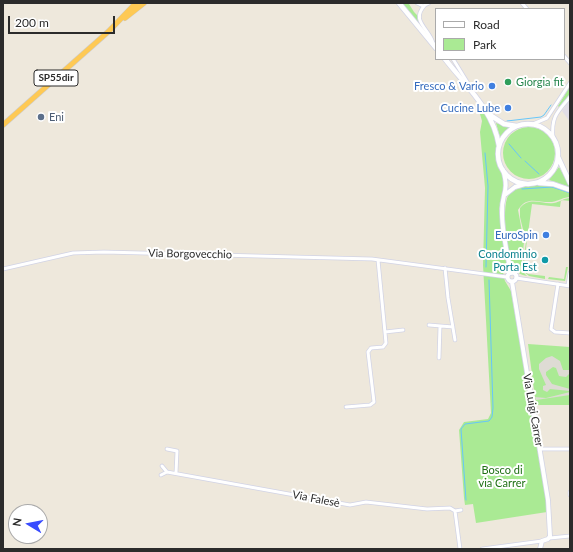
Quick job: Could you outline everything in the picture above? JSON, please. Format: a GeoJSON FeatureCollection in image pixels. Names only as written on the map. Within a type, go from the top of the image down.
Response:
{"type":"FeatureCollection","features":[{"type":"Feature","properties":{"kind":"highway","name":"SP55dir"},"geometry":{"type":"LineString","coordinates":[[109,31],[136,3]]}},
{"type":"Feature","properties":{"kind":"highway","name":"SP55dir"},"geometry":{"type":"LineString","coordinates":[[3,125],[109,31],[144,3]]}},
{"type":"Feature","properties":{"kind":"main road"},"geometry":{"type":"LineString","coordinates":[[399,3],[435,46]]}},
{"type":"Feature","properties":{"kind":"main road"},"geometry":{"type":"LineString","coordinates":[[446,60],[488,113],[499,122],[517,126],[533,124],[545,129],[553,138],[557,146],[558,157],[570,183]]}},
{"type":"Feature","properties":{"kind":"main road"},"geometry":{"type":"LineString","coordinates":[[488,113],[496,130],[499,160],[503,170],[513,180],[525,184],[537,182],[554,184],[570,190]]}},
{"type":"Feature","properties":{"kind":"main road"},"geometry":{"type":"LineString","coordinates":[[499,148],[504,136],[517,126]]}},
{"type":"Feature","properties":{"kind":"main road"},"geometry":{"type":"LineString","coordinates":[[537,182],[552,173],[558,157]]}},
{"type":"Feature","properties":{"kind":"street"},"geometry":{"type":"LineString","coordinates":[[417,3],[425,5]]}},
{"type":"Feature","properties":{"kind":"street"},"geometry":{"type":"LineString","coordinates":[[429,3],[425,5],[419,13],[419,20],[431,37],[435,46]]}},
{"type":"Feature","properties":{"kind":"street"},"geometry":{"type":"LineString","coordinates":[[454,60],[469,85],[470,91]]}},
{"type":"Feature","properties":{"kind":"street"},"geometry":{"type":"LineString","coordinates":[[533,124],[547,118],[570,83]]}},
{"type":"Feature","properties":{"kind":"street"},"geometry":{"type":"LineString","coordinates":[[553,138],[551,127],[553,120],[570,97]]}},
{"type":"Feature","properties":{"kind":"street"},"geometry":{"type":"LineString","coordinates":[[503,170],[507,186],[502,213],[511,272],[515,274],[516,278]]}},
{"type":"Feature","properties":{"kind":"street"},"geometry":{"type":"LineString","coordinates":[[506,194],[515,187],[525,184]]}},
{"type":"Feature","properties":{"kind":"street","name":"Via Borgovecchio"},"geometry":{"type":"LineString","coordinates":[[3,269],[65,254],[87,252],[265,255],[378,260],[507,277]]}},
{"type":"Feature","properties":{"kind":"street"},"geometry":{"type":"LineString","coordinates":[[346,407],[373,404],[374,400],[368,352],[371,348],[384,346],[385,332],[378,260]]}},
{"type":"Feature","properties":{"kind":"street"},"geometry":{"type":"LineString","coordinates":[[445,268],[455,340]]}},
{"type":"Feature","properties":{"kind":"street"},"geometry":{"type":"LineString","coordinates":[[511,272],[507,277],[509,281],[512,282],[516,278]]}},
{"type":"Feature","properties":{"kind":"street"},"geometry":{"type":"LineString","coordinates":[[516,278],[569,286],[570,273]]}},
{"type":"Feature","properties":{"kind":"street","name":"Via Luigi Carrer"},"geometry":{"type":"LineString","coordinates":[[512,282],[548,500],[550,538]]}},
{"type":"Feature","properties":{"kind":"street"},"geometry":{"type":"LineString","coordinates":[[558,284],[551,329],[555,332],[570,332]]}},
{"type":"Feature","properties":{"kind":"street"},"geometry":{"type":"LineString","coordinates":[[429,325],[453,327]]}},
{"type":"Feature","properties":{"kind":"street"},"geometry":{"type":"LineString","coordinates":[[439,358],[440,326]]}},
{"type":"Feature","properties":{"kind":"street"},"geometry":{"type":"LineString","coordinates":[[385,332],[403,330]]}},
{"type":"Feature","properties":{"kind":"street"},"geometry":{"type":"LineString","coordinates":[[167,449],[176,451],[176,473]]}},
{"type":"Feature","properties":{"kind":"street"},"geometry":{"type":"LineString","coordinates":[[540,449],[570,449]]}},
{"type":"Feature","properties":{"kind":"street"},"geometry":{"type":"LineString","coordinates":[[161,475],[167,472],[162,466]]}},
{"type":"Feature","properties":{"kind":"street","name":"Via Falesè"},"geometry":{"type":"LineString","coordinates":[[167,472],[350,505],[366,502],[427,509],[450,508],[456,511],[462,510]]}},
{"type":"Feature","properties":{"kind":"street"},"geometry":{"type":"LineString","coordinates":[[456,511],[460,549]]}},
{"type":"Feature","properties":{"kind":"street"},"geometry":{"type":"LineString","coordinates":[[482,549],[570,536]]}},
{"type":"Feature","properties":{"kind":"street"},"geometry":{"type":"LineString","coordinates":[[540,549],[542,541]]}},
{"type":"Feature","properties":{"kind":"shaded area"},"geometry":{"type":"Polygon","coordinates":[[[570,100],[570,122],[562,111],[570,100]]]}},
{"type":"Feature","properties":{"kind":"shaded area"},"geometry":{"type":"Polygon","coordinates":[[[552,356],[560,361],[563,370],[569,370],[569,374],[566,377],[559,376],[556,368],[553,367],[546,372],[546,375],[552,384],[570,389],[570,391],[550,389],[547,392],[543,390],[543,386],[546,385],[539,369],[539,364],[546,358],[552,356]]]}},
{"type":"Feature","properties":{"kind":"shaded area"},"geometry":{"type":"Polygon","coordinates":[[[570,392],[570,395],[536,400],[535,397],[546,398],[570,392]]]}},
{"type":"Feature","properties":{"kind":"green space"},"geometry":{"type":"Polygon","coordinates":[[[402,3],[409,4],[417,15],[418,21],[423,29],[402,3]]]}},
{"type":"Feature","properties":{"kind":"green space"},"geometry":{"type":"Polygon","coordinates":[[[570,86],[570,94],[559,107],[558,106],[570,86]]]}},
{"type":"Feature","properties":{"kind":"green space","name":"Bosco di via Carrer"},"geometry":{"type":"Polygon","coordinates":[[[484,111],[496,140],[496,159],[504,178],[505,189],[499,209],[507,268],[503,274],[511,291],[545,492],[547,512],[476,523],[473,504],[465,505],[459,430],[464,422],[488,419],[491,413],[483,265],[485,188],[480,132],[482,121],[480,114],[484,111]]]}},
{"type":"Feature","properties":{"kind":"green space"},"geometry":{"type":"Polygon","coordinates":[[[496,123],[509,127],[500,137],[496,123]]]}},
{"type":"Feature","properties":{"kind":"green space"},"geometry":{"type":"Polygon","coordinates":[[[524,127],[534,127],[548,134],[555,148],[555,158],[548,172],[534,179],[524,179],[514,175],[507,168],[503,158],[503,148],[507,138],[514,131],[524,127]]]}},
{"type":"Feature","properties":{"kind":"green space"},"geometry":{"type":"Polygon","coordinates":[[[559,167],[570,186],[570,187],[549,180],[559,167]]]}},
{"type":"Feature","properties":{"kind":"green space"},"geometry":{"type":"Polygon","coordinates":[[[549,184],[570,191],[570,197],[552,202],[529,201],[521,205],[518,210],[524,242],[521,270],[527,276],[523,275],[514,268],[509,253],[505,218],[507,198],[510,193],[518,189],[528,186],[549,184]]]}},
{"type":"Feature","properties":{"kind":"green space"},"geometry":{"type":"Polygon","coordinates":[[[570,198],[570,201],[562,200],[566,199],[570,198]]]}},
{"type":"Feature","properties":{"kind":"green space"},"geometry":{"type":"Polygon","coordinates":[[[561,201],[560,207],[532,204],[523,270],[528,274],[545,276],[545,279],[529,276],[522,270],[526,242],[520,217],[520,208],[528,202],[550,203],[561,201]]]}},
{"type":"Feature","properties":{"kind":"green space"},"geometry":{"type":"Polygon","coordinates":[[[566,267],[568,267],[565,281],[548,279],[549,277],[564,279],[566,267]]]}},
{"type":"Feature","properties":{"kind":"green space"},"geometry":{"type":"Polygon","coordinates":[[[528,344],[570,347],[570,405],[536,405],[528,344]]]}},
{"type":"Feature","properties":{"kind":"waterway"},"geometry":{"type":"LineString","coordinates":[[507,121],[541,117],[551,105]]}},
{"type":"Feature","properties":{"kind":"waterway"},"geometry":{"type":"LineString","coordinates":[[509,144],[521,158]]}},
{"type":"Feature","properties":{"kind":"waterway"},"geometry":{"type":"LineString","coordinates":[[485,153],[488,186],[486,267]]}},
{"type":"Feature","properties":{"kind":"waterway"},"geometry":{"type":"LineString","coordinates":[[525,161],[539,174]]}},
{"type":"Feature","properties":{"kind":"waterway"},"geometry":{"type":"LineString","coordinates":[[522,189],[552,187],[570,193]]}},
{"type":"Feature","properties":{"kind":"waterway"},"geometry":{"type":"LineString","coordinates":[[466,500],[461,429],[465,424],[489,421],[492,417],[493,408],[489,280]]}},
{"type":"Feature","properties":{"kind":"place","name":"Giorgia fit"},"geometry":{"type":"Point","coordinates":[508,82]}},
{"type":"Feature","properties":{"kind":"place","name":"Fresco & Vario"},"geometry":{"type":"Point","coordinates":[492,86]}},
{"type":"Feature","properties":{"kind":"place","name":"Cucine Lube"},"geometry":{"type":"Point","coordinates":[508,108]}},
{"type":"Feature","properties":{"kind":"place","name":"Eni"},"geometry":{"type":"Point","coordinates":[41,117]}},
{"type":"Feature","properties":{"kind":"place","name":"EuroSpin"},"geometry":{"type":"Point","coordinates":[546,235]}},
{"type":"Feature","properties":{"kind":"place","name":"Condominio Porta Est"},"geometry":{"type":"Point","coordinates":[545,260]}}]}
